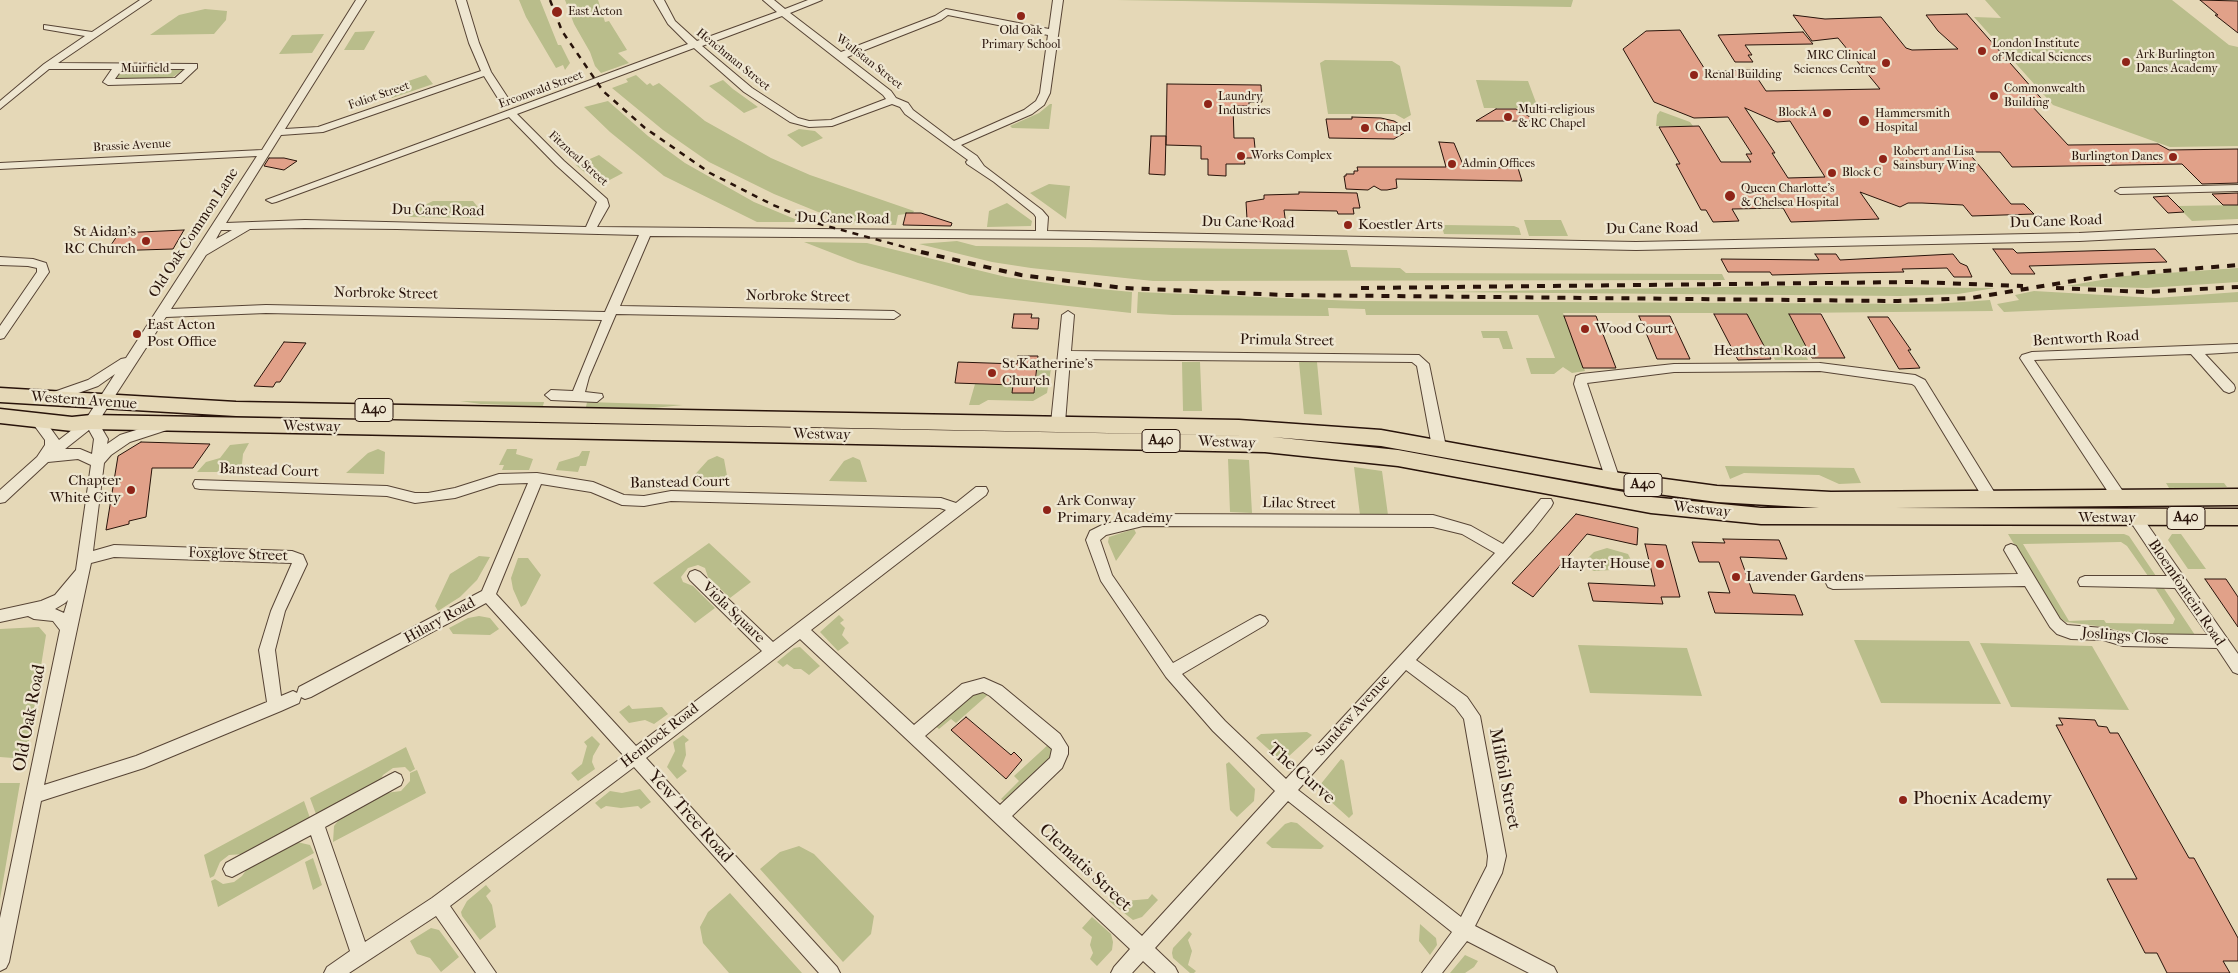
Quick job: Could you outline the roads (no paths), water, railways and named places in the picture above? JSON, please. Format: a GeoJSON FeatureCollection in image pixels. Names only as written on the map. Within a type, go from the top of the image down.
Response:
{"type":"FeatureCollection","features":[{"type":"Feature","properties":{"kind":"highway","name":"Western Avenue"},"geometry":{"type":"LineString","coordinates":[[0,395],[168,406]]}},
{"type":"Feature","properties":{"kind":"highway","name":"Westway"},"geometry":{"type":"LineString","coordinates":[[168,406],[1289,430],[1381,438],[1613,480],[1708,493],[1777,498],[2238,497]]}},
{"type":"Feature","properties":{"kind":"highway","name":"Western Avenue"},"geometry":{"type":"LineString","coordinates":[[0,416],[72,424],[91,422]]}},
{"type":"Feature","properties":{"kind":"highway","name":"Westway"},"geometry":{"type":"LineString","coordinates":[[91,422],[1265,444],[1398,458],[1651,504],[1761,516],[2238,517]]}},
{"type":"Feature","properties":{"kind":"street"},"geometry":{"type":"LineString","coordinates":[[0,106],[47,66],[146,0]]}},
{"type":"Feature","properties":{"kind":"street","name":"Old Oak Common Lane"},"geometry":{"type":"LineString","coordinates":[[34,466],[91,422],[232,207],[361,0]]}},
{"type":"Feature","properties":{"kind":"street"},"geometry":{"type":"LineString","coordinates":[[461,0],[474,43],[486,72],[503,98],[501,102],[512,111]]}},
{"type":"Feature","properties":{"kind":"street","name":"Henchman Street"},"geometry":{"type":"LineString","coordinates":[[659,0],[678,31],[748,90],[801,122],[832,123],[892,100]]}},
{"type":"Feature","properties":{"kind":"street","name":"Wulfstan Street"},"geometry":{"type":"LineString","coordinates":[[768,0],[887,92],[892,100],[904,105],[909,112],[953,146],[956,153],[979,166],[1038,212],[1042,217],[1041,235]]}},
{"type":"Feature","properties":{"kind":"street","name":"Erconwald Street"},"geometry":{"type":"LineString","coordinates":[[272,200],[817,0]]}},
{"type":"Feature","properties":{"kind":"street"},"geometry":{"type":"LineString","coordinates":[[840,56],[938,18],[949,8],[948,0]]}},
{"type":"Feature","properties":{"kind":"street"},"geometry":{"type":"LineString","coordinates":[[953,146],[1028,112],[1040,103],[1046,93],[1058,0]]}},
{"type":"Feature","properties":{"kind":"street"},"geometry":{"type":"LineString","coordinates":[[946,12],[1053,32]]}},
{"type":"Feature","properties":{"kind":"street"},"geometry":{"type":"LineString","coordinates":[[47,27],[93,34]]}},
{"type":"Feature","properties":{"kind":"street","name":"Muirfield"},"geometry":{"type":"LineString","coordinates":[[118,67],[108,82],[178,81],[203,56]]}},
{"type":"Feature","properties":{"kind":"street","name":"Muirfield"},"geometry":{"type":"LineString","coordinates":[[47,66],[194,66]]}},
{"type":"Feature","properties":{"kind":"street","name":"Foliot Street"},"geometry":{"type":"LineString","coordinates":[[278,132],[319,130],[486,72]]}},
{"type":"Feature","properties":{"kind":"street","name":"Fitzneal Street"},"geometry":{"type":"LineString","coordinates":[[512,111],[560,163],[603,201],[603,206],[589,231]]}},
{"type":"Feature","properties":{"kind":"street","name":"Brassie Avenue"},"geometry":{"type":"LineString","coordinates":[[0,166],[172,156],[265,153]]}},
{"type":"Feature","properties":{"kind":"street"},"geometry":{"type":"LineString","coordinates":[[2120,191],[2238,188]]}},
{"type":"Feature","properties":{"kind":"street"},"geometry":{"type":"LineString","coordinates":[[232,207],[253,226]]}},
{"type":"Feature","properties":{"kind":"street","name":"Du Cane Road"},"geometry":{"type":"LineString","coordinates":[[218,227],[397,225],[646,232],[1041,235],[1636,246],[1719,242],[2079,237],[2238,229]]}},
{"type":"Feature","properties":{"kind":"street","name":"Du Cane Road"},"geometry":{"type":"LineString","coordinates":[[201,253],[253,226]]}},
{"type":"Feature","properties":{"kind":"street"},"geometry":{"type":"LineString","coordinates":[[578,395],[583,377],[646,232]]}},
{"type":"Feature","properties":{"kind":"street"},"geometry":{"type":"LineString","coordinates":[[0,261],[29,262],[42,266],[43,272],[0,335]]}},
{"type":"Feature","properties":{"kind":"street","name":"Norbroke Street"},"geometry":{"type":"LineString","coordinates":[[161,314],[266,309],[894,315]]}},
{"type":"Feature","properties":{"kind":"street"},"geometry":{"type":"LineString","coordinates":[[1058,424],[1068,315]]}},
{"type":"Feature","properties":{"kind":"street","name":"Bentworth Road"},"geometry":{"type":"LineString","coordinates":[[2119,498],[2026,358],[2032,356],[2238,348]]}},
{"type":"Feature","properties":{"kind":"street"},"geometry":{"type":"LineString","coordinates":[[2194,350],[2230,388]]}},
{"type":"Feature","properties":{"kind":"street","name":"Primula Street"},"geometry":{"type":"LineString","coordinates":[[1065,355],[1415,358],[1423,364],[1439,447]]}},
{"type":"Feature","properties":{"kind":"street"},"geometry":{"type":"LineString","coordinates":[[40,398],[62,395],[83,388],[132,357]]}},
{"type":"Feature","properties":{"kind":"street","name":"Heathstan Road"},"geometry":{"type":"LineString","coordinates":[[1613,480],[1580,384],[1581,379],[1674,368],[1820,367],[1915,380],[1920,383],[1991,499]]}},
{"type":"Feature","properties":{"kind":"street"},"geometry":{"type":"LineString","coordinates":[[551,395],[597,397]]}},
{"type":"Feature","properties":{"kind":"street","name":"Old Oak Common Lane"},"geometry":{"type":"LineString","coordinates":[[0,498],[52,446],[52,439],[38,421]]}},
{"type":"Feature","properties":{"kind":"street","name":"Old Oak Road"},"geometry":{"type":"LineString","coordinates":[[0,962],[68,629],[84,564],[101,439],[91,422]]}},
{"type":"Feature","properties":{"kind":"street"},"geometry":{"type":"LineString","coordinates":[[97,462],[114,444],[133,434],[155,428],[182,425]]}},
{"type":"Feature","properties":{"kind":"street","name":"Old Oak Common Lane"},"geometry":{"type":"LineString","coordinates":[[34,466],[52,457],[64,454],[80,454],[97,462]]}},
{"type":"Feature","properties":{"kind":"street","name":"Banstead Court"},"geometry":{"type":"LineString","coordinates":[[200,484],[387,491],[415,498],[428,498],[455,494],[499,478],[537,478],[593,486],[622,500],[644,501],[671,496],[941,503],[957,508]]}},
{"type":"Feature","properties":{"kind":"street","name":"Hilary Road"},"geometry":{"type":"LineString","coordinates":[[34,796],[138,763],[275,706],[488,595],[537,478]]}},
{"type":"Feature","properties":{"kind":"street","name":"Hemlock Road"},"geometry":{"type":"LineString","coordinates":[[333,973],[438,904],[593,790],[634,755],[981,491]]}},
{"type":"Feature","properties":{"kind":"street","name":"Sundew Avenue"},"geometry":{"type":"LineString","coordinates":[[1120,973],[1504,552],[1546,503]]}},
{"type":"Feature","properties":{"kind":"street","name":"Bloemfontein Road"},"geometry":{"type":"LineString","coordinates":[[2135,518],[2238,668]]}},
{"type":"Feature","properties":{"kind":"street","name":"Lilac Street"},"geometry":{"type":"LineString","coordinates":[[1093,540],[1095,535],[1102,531],[1143,520],[1433,521],[1466,530],[1504,552]]}},
{"type":"Feature","properties":{"kind":"street","name":"The Curve"},"geometry":{"type":"LineString","coordinates":[[1093,540],[1106,577],[1171,672],[1219,726],[1286,790],[1464,930],[1548,973]]}},
{"type":"Feature","properties":{"kind":"street","name":"Joslings Close"},"geometry":{"type":"LineString","coordinates":[[2011,550],[2055,623],[2062,630],[2071,633],[2103,634],[2123,640],[2219,642]]}},
{"type":"Feature","properties":{"kind":"street","name":"Foxglove Street"},"geometry":{"type":"LineString","coordinates":[[84,564],[114,551],[292,557],[298,559],[300,564],[278,611],[267,650],[275,706]]}},
{"type":"Feature","properties":{"kind":"street","name":"Old Oak Road"},"geometry":{"type":"LineString","coordinates":[[28,612],[44,608],[60,599],[84,564]]}},
{"type":"Feature","properties":{"kind":"street","name":"Viola Square"},"geometry":{"type":"LineString","coordinates":[[695,576],[772,650]]}},
{"type":"Feature","properties":{"kind":"street"},"geometry":{"type":"LineString","coordinates":[[1833,582],[2028,580]]}},
{"type":"Feature","properties":{"kind":"street"},"geometry":{"type":"LineString","coordinates":[[2085,582],[2178,582]]}},
{"type":"Feature","properties":{"kind":"street","name":"Yew Tree Road"},"geometry":{"type":"LineString","coordinates":[[488,595],[831,973]]}},
{"type":"Feature","properties":{"kind":"street"},"geometry":{"type":"LineString","coordinates":[[0,616],[28,612],[57,614],[68,629]]}},
{"type":"Feature","properties":{"kind":"street"},"geometry":{"type":"LineString","coordinates":[[1171,672],[1260,622]]}},
{"type":"Feature","properties":{"kind":"street","name":"Clematis Street"},"geometry":{"type":"LineString","coordinates":[[800,630],[1169,973]]}},
{"type":"Feature","properties":{"kind":"street","name":"Milfoil Street"},"geometry":{"type":"LineString","coordinates":[[1404,660],[1461,702],[1472,716],[1497,856],[1496,867],[1464,930],[1431,973]]}},
{"type":"Feature","properties":{"kind":"street"},"geometry":{"type":"LineString","coordinates":[[913,736],[968,689],[984,685],[996,691],[1054,740],[1060,747],[1060,754],[1056,762],[1000,816]]}},
{"type":"Feature","properties":{"kind":"street"},"geometry":{"type":"LineString","coordinates":[[232,869],[395,780]]}},
{"type":"Feature","properties":{"kind":"street"},"geometry":{"type":"LineString","coordinates":[[316,824],[360,955]]}},
{"type":"Feature","properties":{"kind":"street"},"geometry":{"type":"LineString","coordinates":[[438,904],[487,973]]}},
{"type":"Feature","properties":{"kind":"railway"},"geometry":{"type":"LineString","coordinates":[[550,0],[562,31],[603,91],[645,128],[710,173],[773,205],[816,223],[926,253]]}},
{"type":"Feature","properties":{"kind":"railway"},"geometry":{"type":"LineString","coordinates":[[921,252],[1021,275],[1124,288],[1285,295],[1898,301],[1971,298],[2103,276],[2238,265]]}},
{"type":"Feature","properties":{"kind":"railway"},"geometry":{"type":"LineString","coordinates":[[1361,288],[1915,282],[2023,286]]}},
{"type":"Feature","properties":{"kind":"railway"},"geometry":{"type":"LineString","coordinates":[[2056,288],[2145,292],[2238,287]]}},
{"type":"Feature","properties":{"kind":"place","name":"East Acton"},"geometry":{"type":"Point","coordinates":[557,12]}},
{"type":"Feature","properties":{"kind":"place","name":"Old Oak Primary School"},"geometry":{"type":"Point","coordinates":[1021,16]}},
{"type":"Feature","properties":{"kind":"place","name":"London Institute of Medical Sciences"},"geometry":{"type":"Point","coordinates":[1982,51]}},
{"type":"Feature","properties":{"kind":"place","name":"Ark Burlington Danes Academy"},"geometry":{"type":"Point","coordinates":[2126,62]}},
{"type":"Feature","properties":{"kind":"place","name":"MRC Clinical Sciences Centre"},"geometry":{"type":"Point","coordinates":[1886,63]}},
{"type":"Feature","properties":{"kind":"place","name":"Renal Building"},"geometry":{"type":"Point","coordinates":[1694,75]}},
{"type":"Feature","properties":{"kind":"place","name":"Commonwealth Building"},"geometry":{"type":"Point","coordinates":[1994,96]}},
{"type":"Feature","properties":{"kind":"place","name":"Laundry Industries"},"geometry":{"type":"Point","coordinates":[1208,104]}},
{"type":"Feature","properties":{"kind":"place","name":"Block A"},"geometry":{"type":"Point","coordinates":[1827,113]}},
{"type":"Feature","properties":{"kind":"place","name":"Multi-religious & RC Chapel"},"geometry":{"type":"Point","coordinates":[1508,117]}},
{"type":"Feature","properties":{"kind":"place","name":"Hammersmith Hospital"},"geometry":{"type":"Point","coordinates":[1864,121]}},
{"type":"Feature","properties":{"kind":"place","name":"Chapel"},"geometry":{"type":"Point","coordinates":[1365,128]}},
{"type":"Feature","properties":{"kind":"place","name":"Works Complex"},"geometry":{"type":"Point","coordinates":[1241,156]}},
{"type":"Feature","properties":{"kind":"place","name":"Burlington Danes"},"geometry":{"type":"Point","coordinates":[2173,157]}},
{"type":"Feature","properties":{"kind":"place","name":"Robert and Lisa Sainsbury Wing"},"geometry":{"type":"Point","coordinates":[1883,159]}},
{"type":"Feature","properties":{"kind":"place","name":"Admin Offices"},"geometry":{"type":"Point","coordinates":[1452,164]}},
{"type":"Feature","properties":{"kind":"place","name":"Block C"},"geometry":{"type":"Point","coordinates":[1832,173]}},
{"type":"Feature","properties":{"kind":"place","name":"Queen Charlotte's & Chelsea Hospital"},"geometry":{"type":"Point","coordinates":[1730,196]}},
{"type":"Feature","properties":{"kind":"place","name":"Koestler Arts"},"geometry":{"type":"Point","coordinates":[1348,225]}},
{"type":"Feature","properties":{"kind":"place","name":"St Aidan's RC Church"},"geometry":{"type":"Point","coordinates":[146,241]}},
{"type":"Feature","properties":{"kind":"place","name":"Wood Court"},"geometry":{"type":"Point","coordinates":[1585,329]}},
{"type":"Feature","properties":{"kind":"place","name":"East Acton Post Office"},"geometry":{"type":"Point","coordinates":[137,334]}},
{"type":"Feature","properties":{"kind":"place","name":"St Katherine's Church"},"geometry":{"type":"Point","coordinates":[992,373]}},
{"type":"Feature","properties":{"kind":"place","name":"Chapter White City"},"geometry":{"type":"Point","coordinates":[131,490]}},
{"type":"Feature","properties":{"kind":"place","name":"Ark Conway Primary Academy"},"geometry":{"type":"Point","coordinates":[1047,510]}},
{"type":"Feature","properties":{"kind":"place","name":"Hayter House"},"geometry":{"type":"Point","coordinates":[1660,564]}},
{"type":"Feature","properties":{"kind":"place","name":"Lavender Gardens"},"geometry":{"type":"Point","coordinates":[1736,577]}},
{"type":"Feature","properties":{"kind":"place","name":"Phoenix Academy"},"geometry":{"type":"Point","coordinates":[1903,800]}}]}
